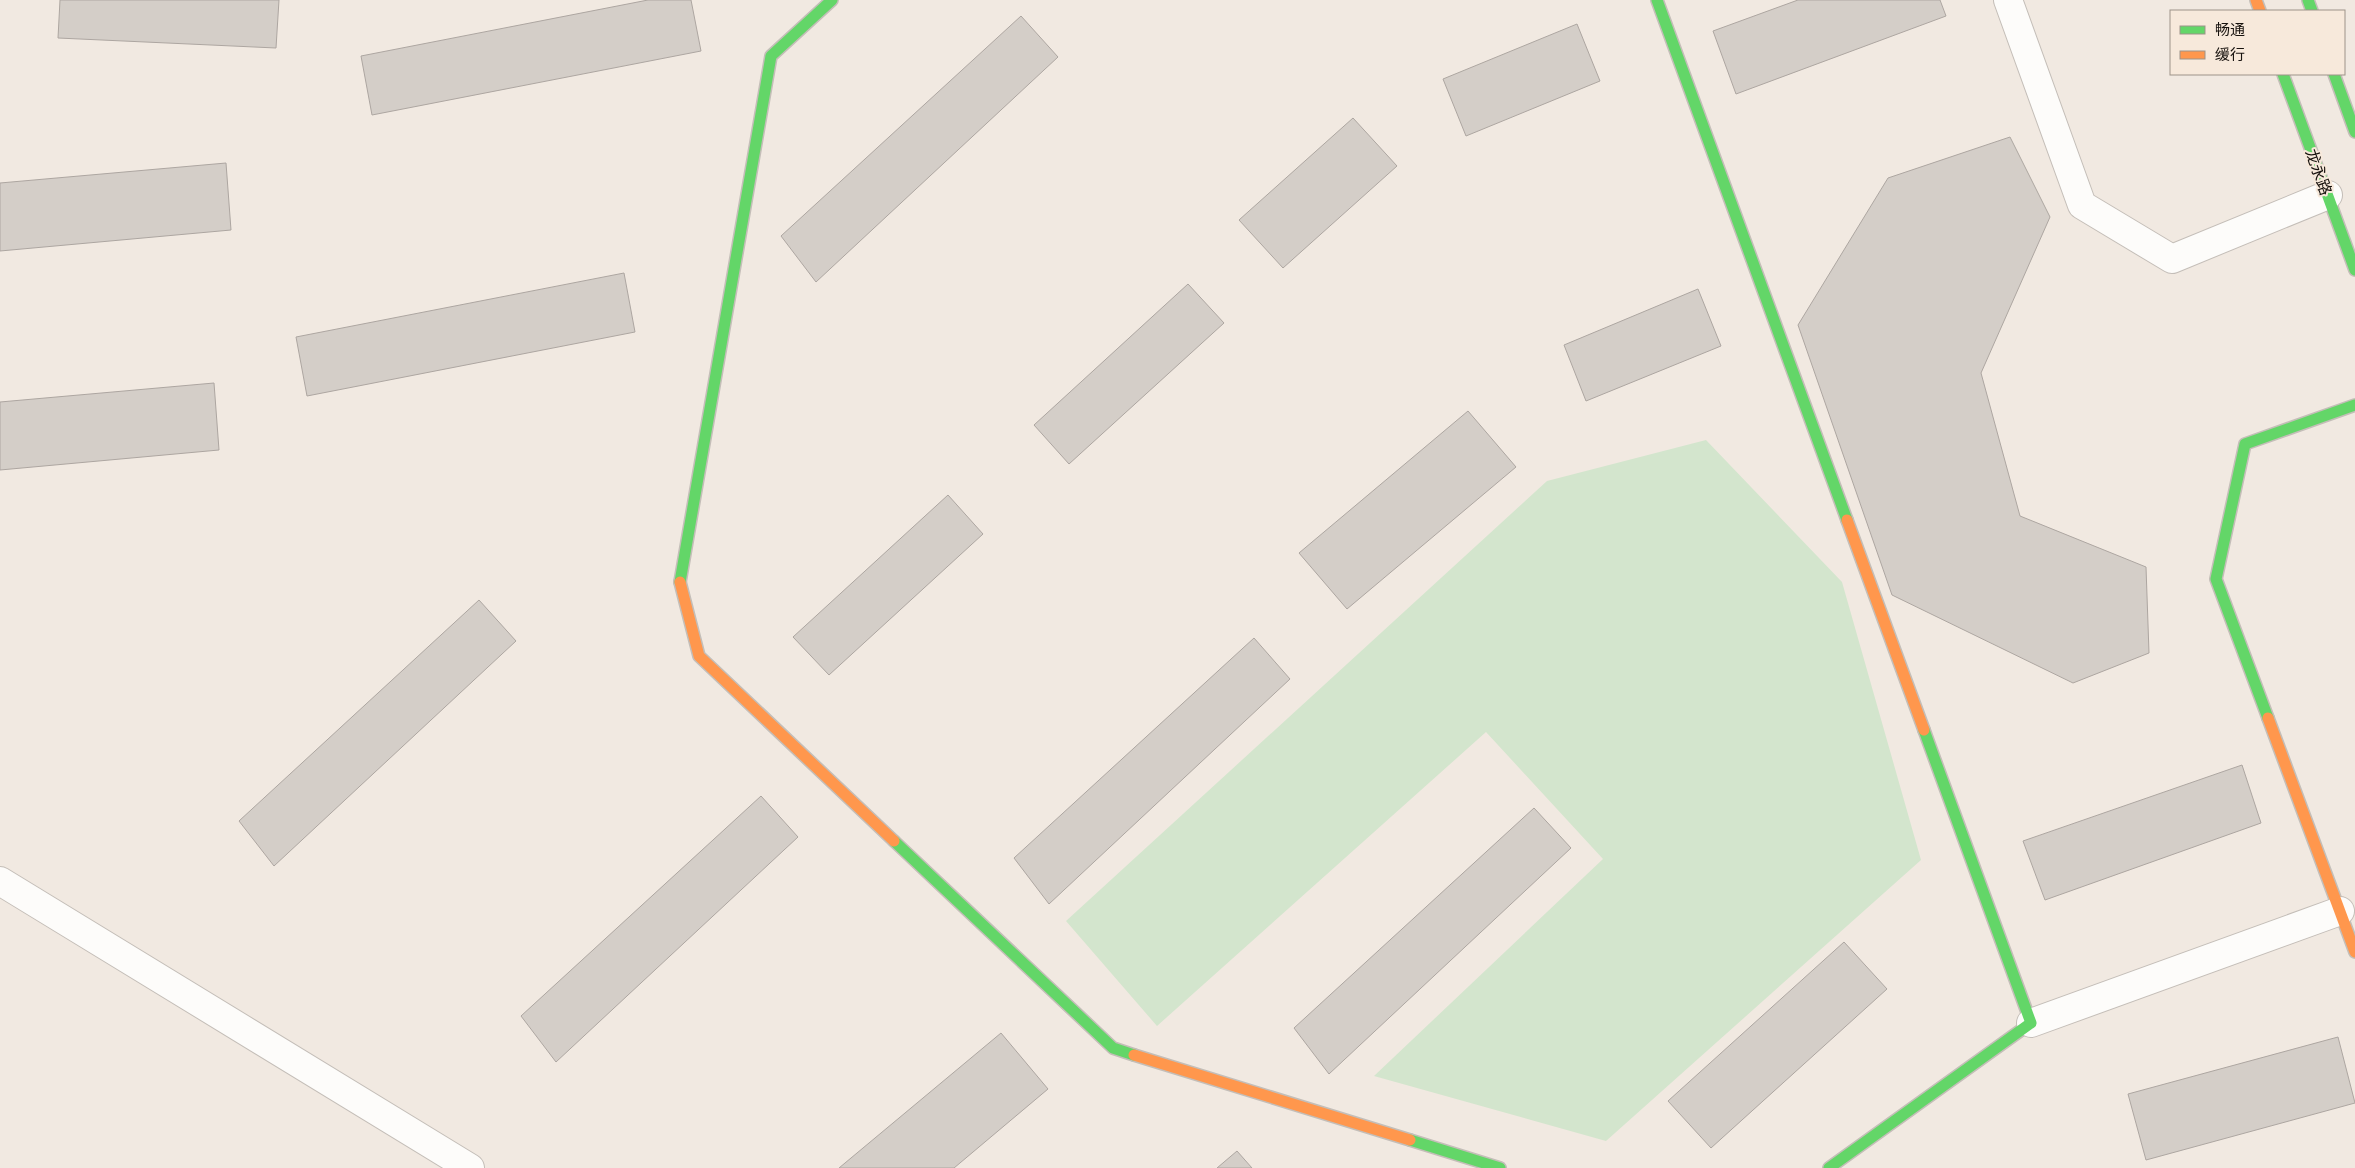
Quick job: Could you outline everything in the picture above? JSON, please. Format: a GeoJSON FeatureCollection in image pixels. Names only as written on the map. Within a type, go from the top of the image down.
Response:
{"type":"FeatureCollection","features":[{"type":"Feature","properties":{"kind":"street"},"geometry":{"type":"LineString","coordinates":[[832,0],[771,56],[679,580],[699,656],[1113,1048],[1500,1168]]}},
{"type":"Feature","properties":{"kind":"street"},"geometry":{"type":"LineString","coordinates":[[1658,0],[2031,1023]]}},
{"type":"Feature","properties":{"kind":"street"},"geometry":{"type":"LineString","coordinates":[[2008,0],[2082,205],[2172,259],[2328,195]]}},
{"type":"Feature","properties":{"kind":"street","name":"龙永路"},"geometry":{"type":"LineString","coordinates":[[2283,75],[2355,270]]}},
{"type":"Feature","properties":{"kind":"street"},"geometry":{"type":"LineString","coordinates":[[2334,75],[2355,132]]}},
{"type":"Feature","properties":{"kind":"street"},"geometry":{"type":"LineString","coordinates":[[2355,405],[2245,444],[2216,579],[2355,952]]}},
{"type":"Feature","properties":{"kind":"street"},"geometry":{"type":"LineString","coordinates":[[0,881],[470,1168]]}},
{"type":"Feature","properties":{"kind":"street"},"geometry":{"type":"LineString","coordinates":[[1829,1168],[2031,1023],[2340,911]]}},
{"type":"Feature","properties":{"kind":"green space"},"geometry":{"type":"Polygon","coordinates":[[[1706,440],[1842,582],[1921,860],[1606,1141],[1374,1076],[1603,859],[1486,732],[1157,1026],[1066,921],[1547,481],[1706,440]]]}},
{"type":"Feature","properties":{"kind":"building"},"geometry":{"type":"Polygon","coordinates":[[[60,0],[279,0],[276,48],[58,38],[60,0]]]}},
{"type":"Feature","properties":{"kind":"building"},"geometry":{"type":"Polygon","coordinates":[[[648,0],[691,0],[701,51],[372,115],[361,56],[648,0]]]}},
{"type":"Feature","properties":{"kind":"building"},"geometry":{"type":"Polygon","coordinates":[[[1798,0],[1940,0],[1946,16],[1736,94],[1713,31],[1798,0]]]}},
{"type":"Feature","properties":{"kind":"building"},"geometry":{"type":"Polygon","coordinates":[[[1021,16],[1058,57],[816,282],[781,236],[1021,16]]]}},
{"type":"Feature","properties":{"kind":"building"},"geometry":{"type":"Polygon","coordinates":[[[1577,24],[1600,81],[1466,136],[1443,79],[1577,24]]]}},
{"type":"Feature","properties":{"kind":"building"},"geometry":{"type":"Polygon","coordinates":[[[1353,118],[1397,166],[1283,268],[1239,220],[1353,118]]]}},
{"type":"Feature","properties":{"kind":"building"},"geometry":{"type":"Polygon","coordinates":[[[2010,137],[2050,217],[1981,373],[2020,516],[2146,567],[2149,653],[2073,683],[1892,595],[1798,325],[1888,178],[2010,137]]]}},
{"type":"Feature","properties":{"kind":"building"},"geometry":{"type":"Polygon","coordinates":[[[226,163],[231,230],[0,251],[0,183],[226,163]]]}},
{"type":"Feature","properties":{"kind":"building"},"geometry":{"type":"Polygon","coordinates":[[[624,273],[635,332],[307,396],[296,337],[624,273]]]}},
{"type":"Feature","properties":{"kind":"building"},"geometry":{"type":"Polygon","coordinates":[[[1188,284],[1224,323],[1069,464],[1034,425],[1188,284]]]}},
{"type":"Feature","properties":{"kind":"building"},"geometry":{"type":"Polygon","coordinates":[[[1698,289],[1721,346],[1586,401],[1564,345],[1698,289]]]}},
{"type":"Feature","properties":{"kind":"building"},"geometry":{"type":"Polygon","coordinates":[[[214,383],[219,450],[0,470],[0,402],[214,383]]]}},
{"type":"Feature","properties":{"kind":"building"},"geometry":{"type":"Polygon","coordinates":[[[1468,411],[1516,467],[1347,609],[1299,553],[1468,411]]]}},
{"type":"Feature","properties":{"kind":"building"},"geometry":{"type":"Polygon","coordinates":[[[948,495],[983,534],[829,675],[793,637],[948,495]]]}},
{"type":"Feature","properties":{"kind":"building"},"geometry":{"type":"Polygon","coordinates":[[[479,600],[516,641],[274,866],[239,821],[479,600]]]}},
{"type":"Feature","properties":{"kind":"building"},"geometry":{"type":"Polygon","coordinates":[[[1254,638],[1290,679],[1049,904],[1014,858],[1254,638]]]}},
{"type":"Feature","properties":{"kind":"building"},"geometry":{"type":"Polygon","coordinates":[[[2242,765],[2261,823],[2045,900],[2023,841],[2242,765]]]}},
{"type":"Feature","properties":{"kind":"building"},"geometry":{"type":"Polygon","coordinates":[[[761,796],[798,837],[556,1062],[521,1016],[761,796]]]}},
{"type":"Feature","properties":{"kind":"building"},"geometry":{"type":"Polygon","coordinates":[[[1534,808],[1571,848],[1329,1074],[1294,1028],[1534,808]]]}},
{"type":"Feature","properties":{"kind":"building"},"geometry":{"type":"Polygon","coordinates":[[[1844,942],[1887,989],[1711,1148],[1668,1101],[1844,942]]]}},
{"type":"Feature","properties":{"kind":"building"},"geometry":{"type":"Polygon","coordinates":[[[1001,1033],[1048,1089],[954,1168],[839,1168],[1001,1033]]]}},
{"type":"Feature","properties":{"kind":"building"},"geometry":{"type":"Polygon","coordinates":[[[2338,1037],[2355,1103],[2146,1160],[2128,1094],[2338,1037]]]}},
{"type":"Feature","properties":{"kind":"building"},"geometry":{"type":"Polygon","coordinates":[[[1237,1151],[1252,1168],[1217,1168],[1237,1151]]]}},
{"type":"Feature","properties":{"kind":"traffic: fast"},"geometry":{"type":"LineString","coordinates":[[680,582],[771,56],[832,0]]}},
{"type":"Feature","properties":{"kind":"traffic: fast"},"geometry":{"type":"LineString","coordinates":[[1657,0],[1847,520]]}},
{"type":"Feature","properties":{"kind":"traffic: fast"},"geometry":{"type":"LineString","coordinates":[[2308,0],[2312,10]]}},
{"type":"Feature","properties":{"kind":"traffic: fast"},"geometry":{"type":"LineString","coordinates":[[2283,75],[2355,270]]}},
{"type":"Feature","properties":{"kind":"traffic: fast"},"geometry":{"type":"LineString","coordinates":[[2334,75],[2355,132]]}},
{"type":"Feature","properties":{"kind":"traffic: fast"},"geometry":{"type":"LineString","coordinates":[[2268,718],[2216,579],[2245,444],[2355,405]]}},
{"type":"Feature","properties":{"kind":"traffic: fast"},"geometry":{"type":"LineString","coordinates":[[1829,1168],[2031,1023],[1924,730]]}},
{"type":"Feature","properties":{"kind":"traffic: fast"},"geometry":{"type":"LineString","coordinates":[[894,841],[1113,1048],[1134,1055]]}},
{"type":"Feature","properties":{"kind":"traffic: fast"},"geometry":{"type":"LineString","coordinates":[[1410,1140],[1500,1168]]}},
{"type":"Feature","properties":{"kind":"traffic: slow"},"geometry":{"type":"LineString","coordinates":[[2256,0],[2260,10]]}},
{"type":"Feature","properties":{"kind":"traffic: slow"},"geometry":{"type":"LineString","coordinates":[[1847,520],[1924,730]]}},
{"type":"Feature","properties":{"kind":"traffic: slow"},"geometry":{"type":"LineString","coordinates":[[680,582],[699,656],[894,841]]}},
{"type":"Feature","properties":{"kind":"traffic: slow"},"geometry":{"type":"LineString","coordinates":[[2268,718],[2355,952]]}},
{"type":"Feature","properties":{"kind":"traffic: slow"},"geometry":{"type":"LineString","coordinates":[[1134,1055],[1410,1140]]}}]}
